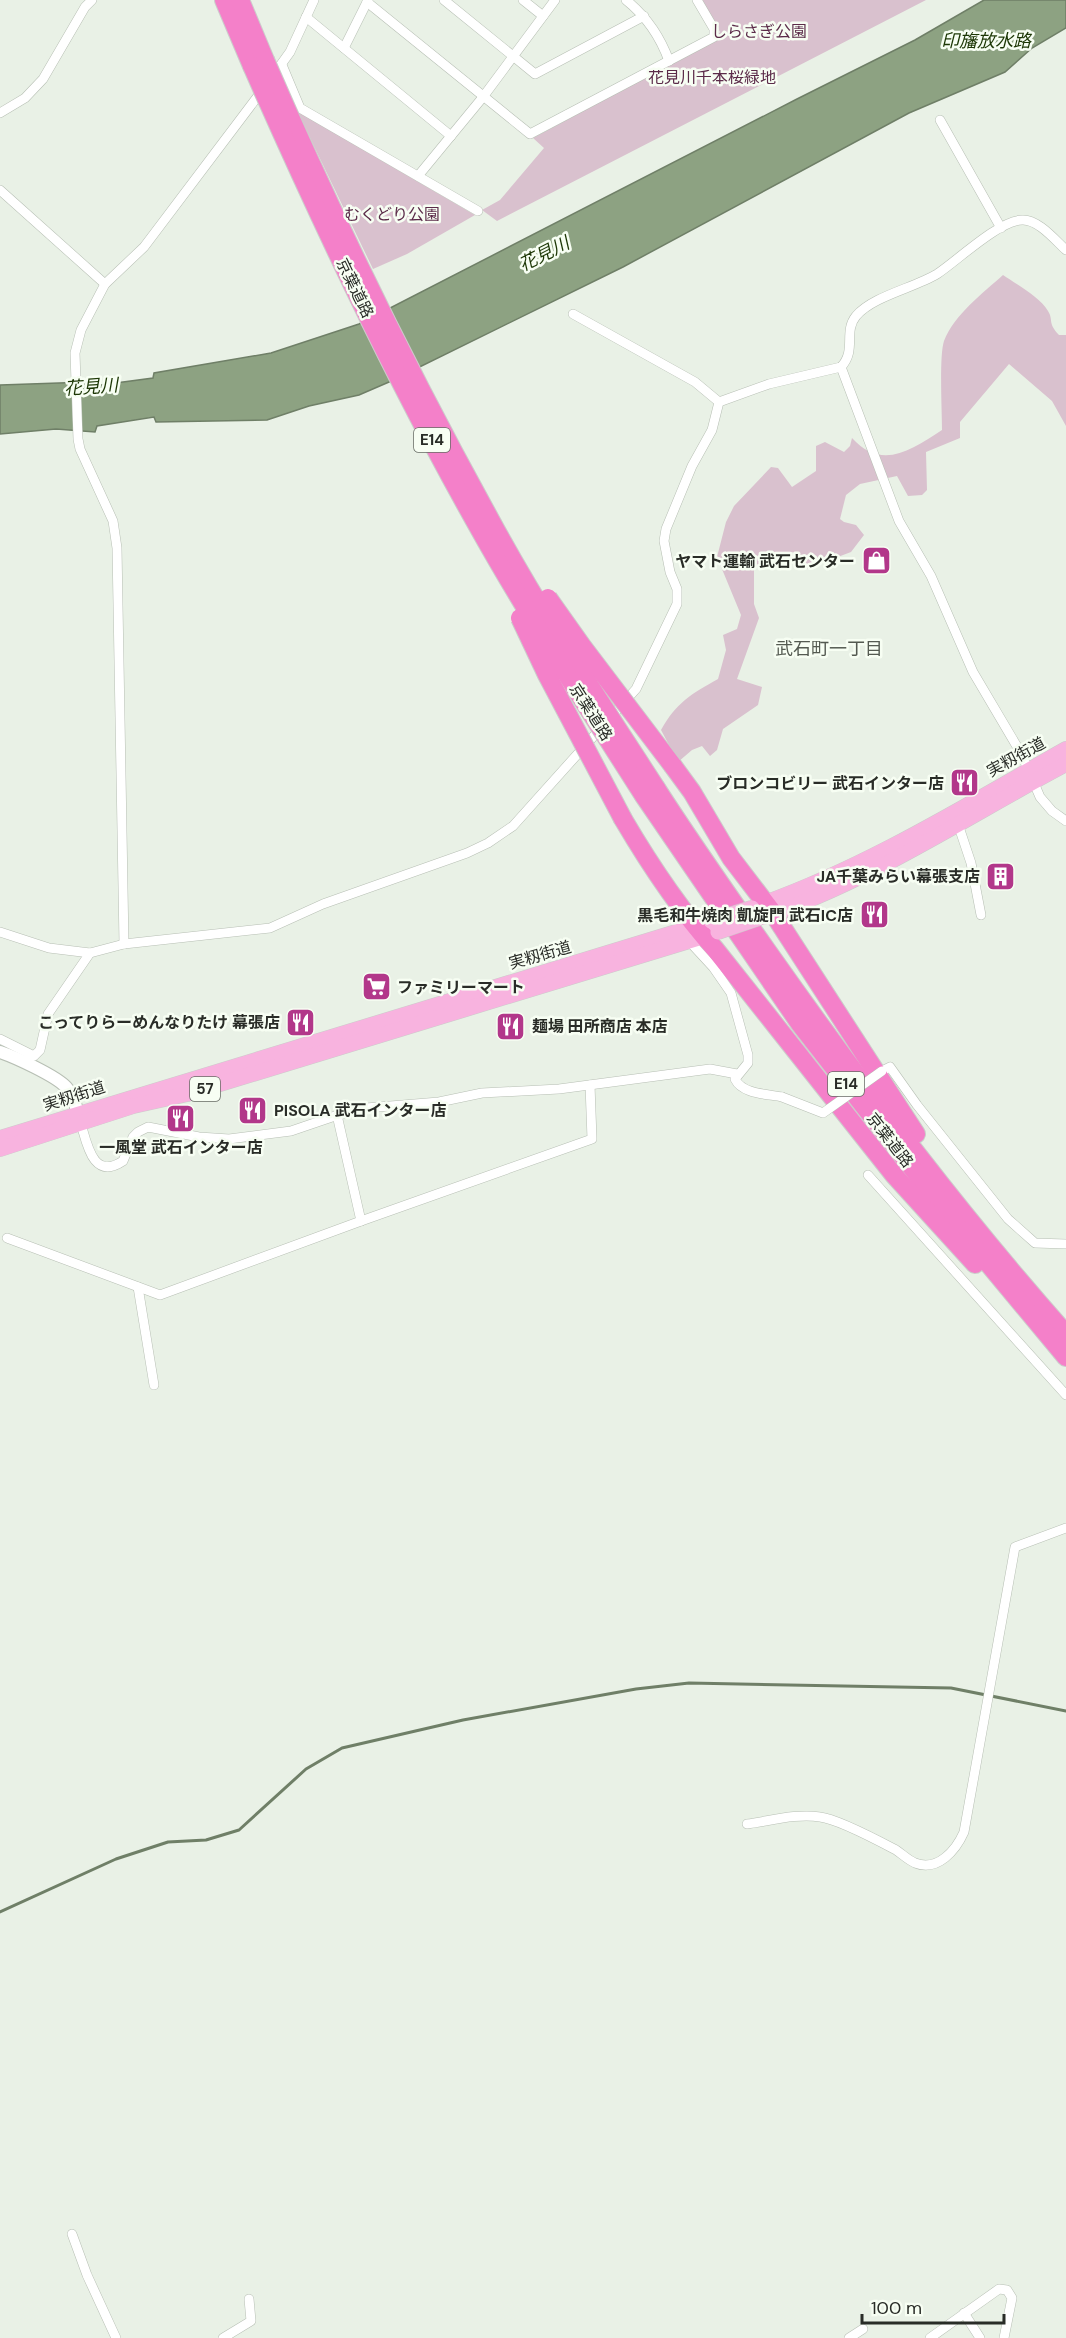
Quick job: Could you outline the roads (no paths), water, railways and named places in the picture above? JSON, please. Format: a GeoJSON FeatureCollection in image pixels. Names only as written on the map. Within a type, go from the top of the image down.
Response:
{"type":"FeatureCollection","features":[{"type":"Feature","properties":{"kind":"highway","name":"京葉道路"},"geometry":{"type":"LineString","coordinates":[[224,0],[266,63]]}},
{"type":"Feature","properties":{"kind":"highway","name":"京葉道路"},"geometry":{"type":"LineString","coordinates":[[240,0],[266,63],[434,430],[491,522],[650,792],[807,1033],[925,1185],[1064,1355]]}},
{"type":"Feature","properties":{"kind":"highway"},"geometry":{"type":"LineString","coordinates":[[434,430],[605,678],[692,792],[762,910],[908,1123],[1063,1331]]}},
{"type":"Feature","properties":{"kind":"highway"},"geometry":{"type":"LineString","coordinates":[[434,430],[468,518],[546,673],[642,850],[703,932],[894,1175],[950,1239],[1064,1355]]}},
{"type":"Feature","properties":{"kind":"highway","name":"京葉道路"},"geometry":{"type":"LineString","coordinates":[[650,792],[688,838],[842,1055],[970,1221],[1063,1331]]}},
{"type":"Feature","properties":{"kind":"main road","name":"実籾街道"},"geometry":{"type":"LineString","coordinates":[[762,910],[821,895],[958,824],[1031,776],[1066,749]]}},
{"type":"Feature","properties":{"kind":"main road","name":"実籾街道"},"geometry":{"type":"LineString","coordinates":[[0,1138],[80,1119],[703,932],[762,910],[1031,776],[1066,764]]}},
{"type":"Feature","properties":{"kind":"main road","name":"実籾街道"},"geometry":{"type":"LineString","coordinates":[[0,1149],[80,1119]]}},
{"type":"Feature","properties":{"kind":"street"},"geometry":{"type":"LineString","coordinates":[[0,113],[25,98],[43,79],[85,7],[92,0]]}},
{"type":"Feature","properties":{"kind":"street"},"geometry":{"type":"LineString","coordinates":[[124,944],[117,548],[113,521],[78,439],[75,353],[81,330],[105,284],[144,247],[250,105],[266,63],[306,17],[314,0]]}},
{"type":"Feature","properties":{"kind":"street"},"geometry":{"type":"LineString","coordinates":[[444,0],[535,74],[644,16]]}},
{"type":"Feature","properties":{"kind":"street"},"geometry":{"type":"LineString","coordinates":[[523,0],[543,16]]}},
{"type":"Feature","properties":{"kind":"street"},"geometry":{"type":"LineString","coordinates":[[418,176],[483,97],[555,0]]}},
{"type":"Feature","properties":{"kind":"street"},"geometry":{"type":"LineString","coordinates":[[626,0],[644,16],[664,45],[669,61]]}},
{"type":"Feature","properties":{"kind":"street"},"geometry":{"type":"LineString","coordinates":[[344,48],[368,1],[530,134],[714,37],[714,29],[697,0]]}},
{"type":"Feature","properties":{"kind":"street"},"geometry":{"type":"LineString","coordinates":[[306,17],[451,136]]}},
{"type":"Feature","properties":{"kind":"street"},"geometry":{"type":"LineString","coordinates":[[266,63],[300,108],[478,212]]}},
{"type":"Feature","properties":{"kind":"street"},"geometry":{"type":"LineString","coordinates":[[940,120],[1001,228]]}},
{"type":"Feature","properties":{"kind":"street"},"geometry":{"type":"LineString","coordinates":[[0,190],[105,284]]}},
{"type":"Feature","properties":{"kind":"street"},"geometry":{"type":"LineString","coordinates":[[719,402],[769,384],[841,367],[848,360],[850,325],[857,315],[874,303],[938,273],[1001,228],[1020,220],[1031,221],[1066,250]]}},
{"type":"Feature","properties":{"kind":"street"},"geometry":{"type":"LineString","coordinates":[[573,314],[694,381],[719,402]]}},
{"type":"Feature","properties":{"kind":"street"},"geometry":{"type":"LineString","coordinates":[[841,367],[899,521],[931,576],[973,672],[1046,804],[1066,821]]}},
{"type":"Feature","properties":{"kind":"street"},"geometry":{"type":"LineString","coordinates":[[0,932],[49,948],[90,953],[124,944],[270,928],[323,904],[467,853],[488,843],[513,826],[636,689],[671,620],[677,604],[677,589],[670,572],[664,541],[666,529],[692,466],[712,430],[719,402]]}},
{"type":"Feature","properties":{"kind":"street"},"geometry":{"type":"LineString","coordinates":[[958,824],[971,863],[981,915]]}},
{"type":"Feature","properties":{"kind":"street"},"geometry":{"type":"LineString","coordinates":[[703,932],[723,981],[735,1003],[748,1054],[748,1063],[735,1079],[741,1087],[782,1097],[823,1113],[890,1066],[917,1105],[1008,1219],[1035,1243],[1066,1244]]}},
{"type":"Feature","properties":{"kind":"street"},"geometry":{"type":"LineString","coordinates":[[0,1039],[34,1056],[40,1050],[48,1014],[90,953]]}},
{"type":"Feature","properties":{"kind":"street"},"geometry":{"type":"LineString","coordinates":[[0,1052],[64,1084],[73,1097],[92,1158],[100,1164],[111,1166],[124,1160],[133,1137],[147,1127],[199,1137],[229,1139],[291,1131],[337,1115],[366,1108],[439,1102],[482,1093],[559,1089],[710,1070],[737,1074]]}},
{"type":"Feature","properties":{"kind":"street"},"geometry":{"type":"LineString","coordinates":[[7,1238],[160,1295],[592,1139],[590,1085]]}},
{"type":"Feature","properties":{"kind":"street"},"geometry":{"type":"LineString","coordinates":[[337,1115],[361,1221]]}},
{"type":"Feature","properties":{"kind":"street"},"geometry":{"type":"LineString","coordinates":[[868,1175],[1066,1395]]}},
{"type":"Feature","properties":{"kind":"street"},"geometry":{"type":"LineString","coordinates":[[138,1287],[154,1385]]}},
{"type":"Feature","properties":{"kind":"street"},"geometry":{"type":"LineString","coordinates":[[747,1824],[808,1816],[822,1817],[896,1851],[914,1863],[923,1865],[935,1863],[954,1850],[964,1832],[1015,1547],[1066,1528]]}},
{"type":"Feature","properties":{"kind":"street"},"geometry":{"type":"LineString","coordinates":[[72,2234],[87,2275],[116,2338]]}},
{"type":"Feature","properties":{"kind":"street"},"geometry":{"type":"LineString","coordinates":[[934,2337],[999,2289],[1007,2290],[1012,2298],[1004,2338]]}},
{"type":"Feature","properties":{"kind":"street"},"geometry":{"type":"LineString","coordinates":[[223,2338],[251,2321],[249,2299]]}},
{"type":"Feature","properties":{"kind":"street"},"geometry":{"type":"LineString","coordinates":[[964,2313],[980,2338]]}},
{"type":"Feature","properties":{"kind":"street"},"geometry":{"type":"LineString","coordinates":[[849,2338],[863,2329]]}},
{"type":"Feature","properties":{"kind":"water","name":"印旛放水路"},"geometry":{"type":"Polygon","coordinates":[[[984,0],[1066,0],[1066,28],[1032,48],[1005,72],[909,113],[623,267],[389,382],[359,395],[309,406],[267,420],[156,422],[154,417],[97,426],[95,432],[56,429],[0,434],[0,385],[88,382],[93,386],[153,378],[154,373],[271,353],[359,324],[915,40],[984,0]]]}},
{"type":"Feature","properties":{"kind":"waterway"},"geometry":{"type":"LineString","coordinates":[[0,1912],[116,1859],[168,1842],[206,1840],[239,1830],[306,1769],[342,1748],[463,1720],[636,1689],[689,1683],[951,1688],[1066,1711]]}},
{"type":"Feature","properties":{"kind":"place","name":"ヤマト運輸 武石センター"},"geometry":{"type":"Point","coordinates":[876,561]}},
{"type":"Feature","properties":{"kind":"place","name":"ブロンコビリー 武石インター店"},"geometry":{"type":"Point","coordinates":[965,783]}},
{"type":"Feature","properties":{"kind":"place","name":"JA千葉みらい幕張支店"},"geometry":{"type":"Point","coordinates":[1001,876]}},
{"type":"Feature","properties":{"kind":"place","name":"黒毛和牛焼肉 凱旋門 武石IC店"},"geometry":{"type":"Point","coordinates":[874,915]}},
{"type":"Feature","properties":{"kind":"place","name":"ファミリーマート"},"geometry":{"type":"Point","coordinates":[376,987]}},
{"type":"Feature","properties":{"kind":"place","name":"こってりらーめんなりたけ 幕張店"},"geometry":{"type":"Point","coordinates":[301,1022]}},
{"type":"Feature","properties":{"kind":"place","name":"麺場 田所商店 本店"},"geometry":{"type":"Point","coordinates":[511,1026]}},
{"type":"Feature","properties":{"kind":"place","name":"PISOLA 武石インター店"},"geometry":{"type":"Point","coordinates":[253,1110]}},
{"type":"Feature","properties":{"kind":"place","name":"一風堂 武石インター店"},"geometry":{"type":"Point","coordinates":[181,1119]}},
{"type":"Feature","properties":{"kind":"district","name":"武石町一丁目"},"geometry":{"type":"Point","coordinates":[829,649]}},
{"type":"Feature","properties":{"kind":"park label","name":"しらさぎ公園"},"geometry":{"type":"Point","coordinates":[759,31]}},
{"type":"Feature","properties":{"kind":"park label","name":"花見川千本桜緑地"},"geometry":{"type":"Point","coordinates":[712,77]}},
{"type":"Feature","properties":{"kind":"park label","name":"むくどり公園"},"geometry":{"type":"Point","coordinates":[392,214]}},
{"type":"Feature","properties":{"kind":"water label","name":"花見川"},"geometry":{"type":"Point","coordinates":[544,254]}},
{"type":"Feature","properties":{"kind":"water label","name":"花見川"},"geometry":{"type":"Point","coordinates":[91,387]}}]}
